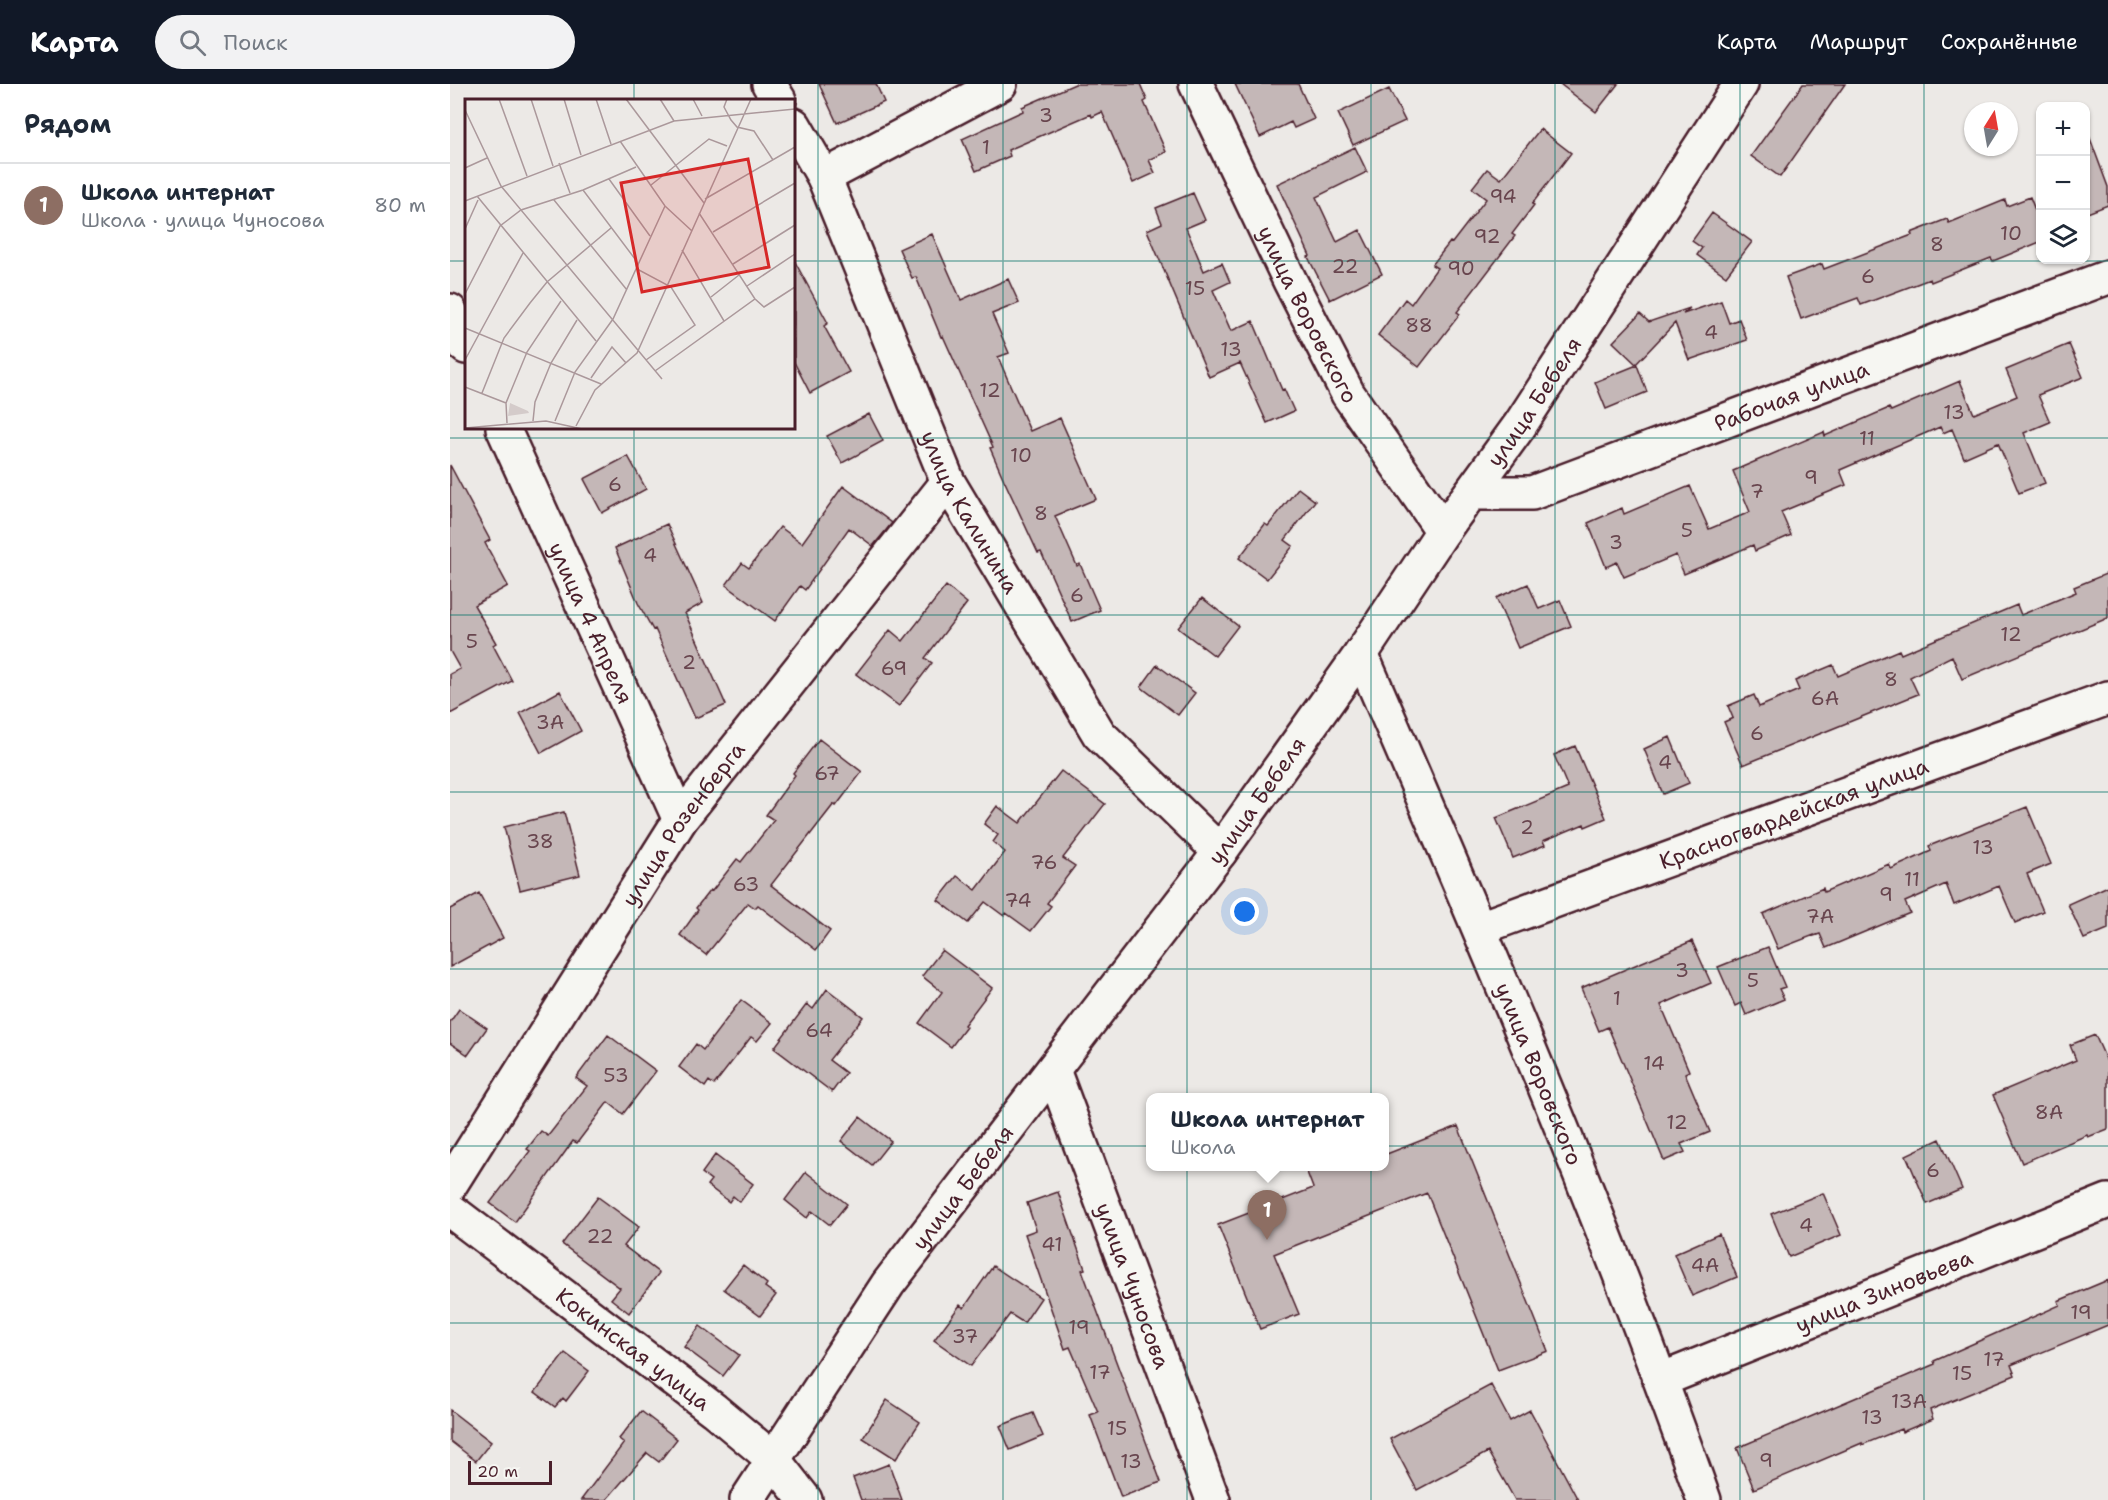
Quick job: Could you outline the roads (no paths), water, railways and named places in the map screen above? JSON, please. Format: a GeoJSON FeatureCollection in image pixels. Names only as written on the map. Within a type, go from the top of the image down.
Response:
{"type":"FeatureCollection","features":[{"type":"Feature","properties":{"kind":"street"},"geometry":{"type":"LineString","coordinates":[[770,84],[778,99]]}},
{"type":"Feature","properties":{"kind":"street"},"geometry":{"type":"LineString","coordinates":[[824,177],[1000,84]]}},
{"type":"Feature","properties":{"kind":"street","name":"улица Воровского"},"geometry":{"type":"LineString","coordinates":[[1196,84],[1290,281],[1348,394],[1443,531]]}},
{"type":"Feature","properties":{"kind":"street","name":"улица Бебеля"},"geometry":{"type":"LineString","coordinates":[[747,1500],[888,1284],[1220,852],[1361,654],[1443,531],[1520,425],[1741,84]]}},
{"type":"Feature","properties":{"kind":"street","name":"улица Калинина"},"geometry":{"type":"LineString","coordinates":[[795,127],[824,177],[948,482],[1099,734],[1220,852]]}},
{"type":"Feature","properties":{"kind":"street","name":"Рабочая улица"},"geometry":{"type":"LineString","coordinates":[[1471,493],[1532,493],[2108,277]]}},
{"type":"Feature","properties":{"kind":"street"},"geometry":{"type":"LineString","coordinates":[[450,310],[465,345]]}},
{"type":"Feature","properties":{"kind":"street","name":"улица 4 Апреля"},"geometry":{"type":"LineString","coordinates":[[503,429],[680,820]]}},
{"type":"Feature","properties":{"kind":"street","name":"улица Розенберга"},"geometry":{"type":"LineString","coordinates":[[450,1185],[680,820],[948,482]]}},
{"type":"Feature","properties":{"kind":"street","name":"улица Воровского"},"geometry":{"type":"LineString","coordinates":[[1361,654],[1480,928],[1661,1380],[1704,1500]]}},
{"type":"Feature","properties":{"kind":"street","name":"Красногвардейская улица"},"geometry":{"type":"LineString","coordinates":[[1480,928],[2108,698]]}},
{"type":"Feature","properties":{"kind":"street","name":"улица Чуносова"},"geometry":{"type":"LineString","coordinates":[[1053,1070],[1213,1500]]}},
{"type":"Feature","properties":{"kind":"street","name":"улица Зиновьева"},"geometry":{"type":"LineString","coordinates":[[1661,1380],[2108,1202]]}},
{"type":"Feature","properties":{"kind":"street","name":"Кокинская улица"},"geometry":{"type":"LineString","coordinates":[[450,1210],[714,1410],[773,1459],[806,1500]]}},
{"type":"Feature","properties":{"kind":"place","name":"Школа интернат"},"geometry":{"type":"Point","coordinates":[1267,1240]}}]}
